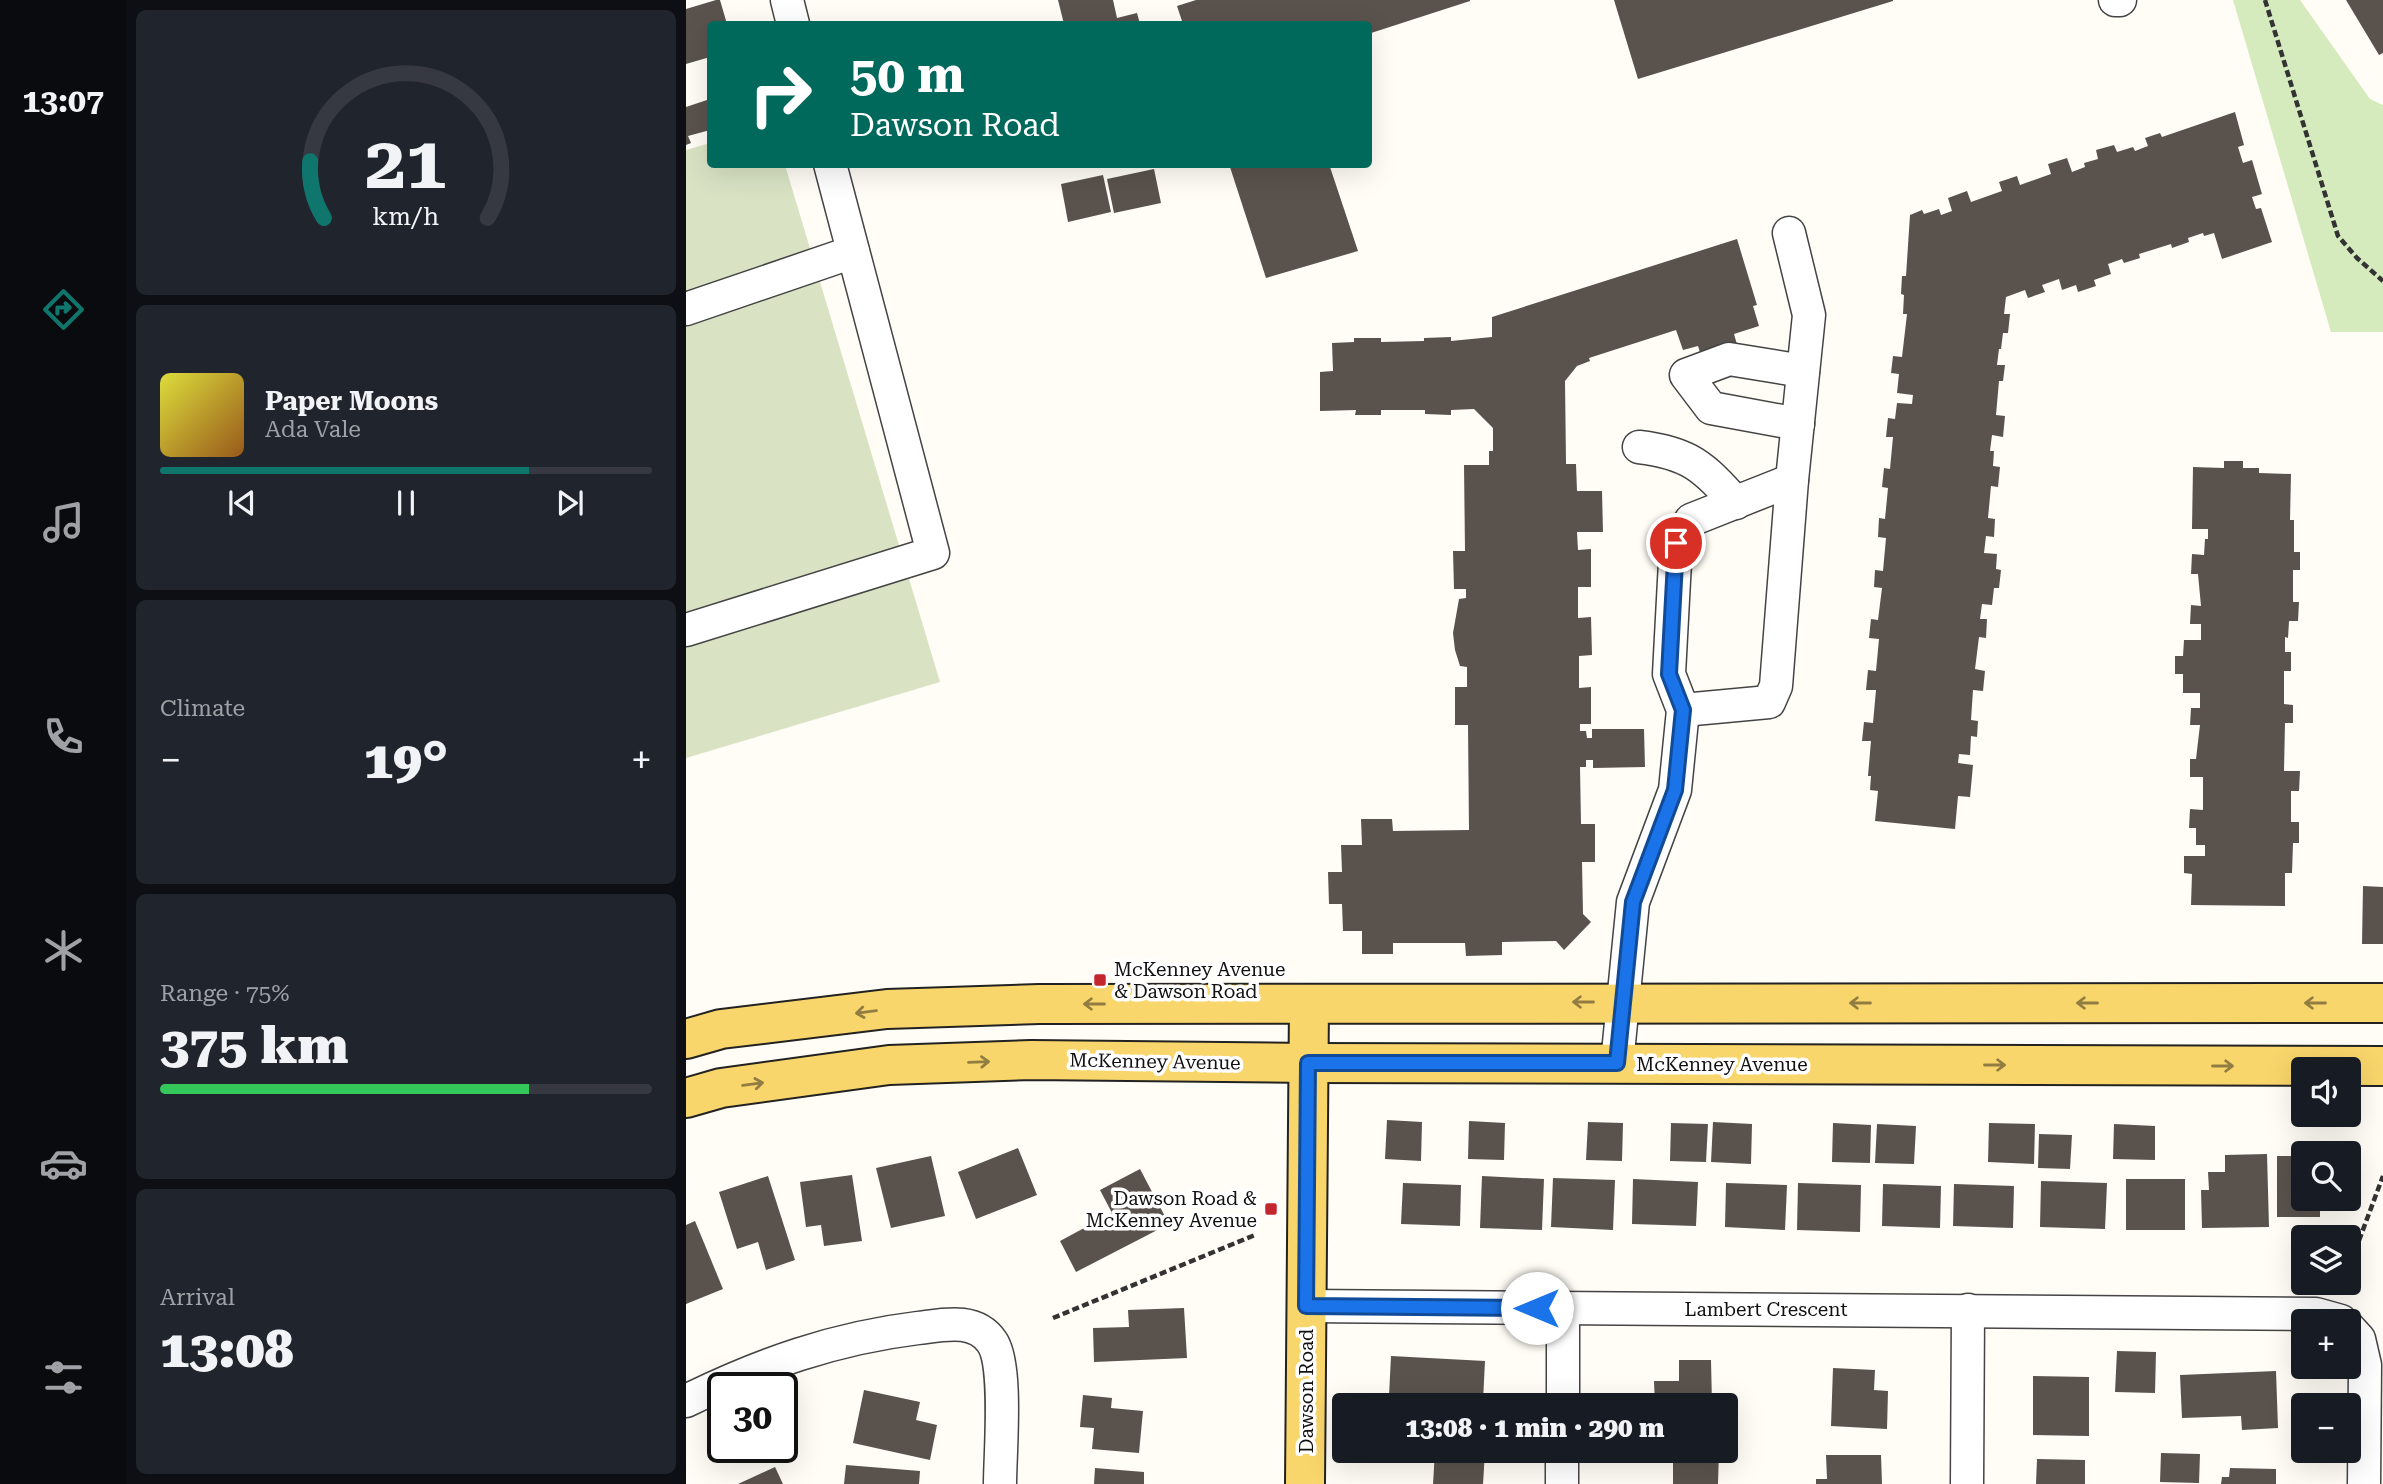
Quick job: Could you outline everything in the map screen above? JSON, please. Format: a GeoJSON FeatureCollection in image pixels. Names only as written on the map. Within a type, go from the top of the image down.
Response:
{"type":"FeatureCollection","features":[{"type":"Feature","properties":{"kind":"main road"},"geometry":{"type":"LineString","coordinates":[[686,1039],[721,1029],[887,1009],[1039,1004],[2383,1003]]}},
{"type":"Feature","properties":{"kind":"main road","name":"Dawson Road"},"geometry":{"type":"LineString","coordinates":[[1305,1484],[1309,1004]]}},
{"type":"Feature","properties":{"kind":"main road","name":"McKenney Avenue"},"geometry":{"type":"LineString","coordinates":[[686,1098],[721,1088],[889,1065],[1031,1060],[2383,1066]]}},
{"type":"Feature","properties":{"kind":"street"},"geometry":{"type":"LineString","coordinates":[[787,0],[792,21]]}},
{"type":"Feature","properties":{"kind":"street"},"geometry":{"type":"LineString","coordinates":[[686,630],[933,554],[831,168]]}},
{"type":"Feature","properties":{"kind":"street"},"geometry":{"type":"LineString","coordinates":[[1683,710],[1769,702],[1776,686],[1792,480],[1809,315],[1789,233]]}},
{"type":"Feature","properties":{"kind":"street"},"geometry":{"type":"LineString","coordinates":[[686,309],[853,252]]}},
{"type":"Feature","properties":{"kind":"street"},"geometry":{"type":"LineString","coordinates":[[1798,424],[1711,408],[1686,375],[1730,359],[1803,372]]}},
{"type":"Feature","properties":{"kind":"street"},"geometry":{"type":"LineString","coordinates":[[1639,447],[1681,456],[1708,471],[1736,503]]}},
{"type":"Feature","properties":{"kind":"street"},"geometry":{"type":"LineString","coordinates":[[1617,1063],[1633,902],[1675,790],[1683,710],[1669,674],[1676,543],[1691,520],[1792,480]]}},
{"type":"Feature","properties":{"kind":"street","name":"Lambert Crescent"},"geometry":{"type":"LineString","coordinates":[[1306,1306],[2291,1314]]}},
{"type":"Feature","properties":{"kind":"street"},"geometry":{"type":"LineString","coordinates":[[1563,1308],[1563,1393]]}},
{"type":"Feature","properties":{"kind":"street"},"geometry":{"type":"LineString","coordinates":[[1967,1484],[1968,1310]]}},
{"type":"Feature","properties":{"kind":"street"},"geometry":{"type":"LineString","coordinates":[[686,1401],[780,1359],[827,1344],[880,1332],[955,1323],[972,1326],[991,1340],[998,1352],[1001,1373],[1000,1484]]}},
{"type":"Feature","properties":{"kind":"street"},"geometry":{"type":"LineString","coordinates":[[2361,1348],[2365,1366],[2364,1484]]}},
{"type":"Feature","properties":{"kind":"street"},"geometry":{"type":"LineString","coordinates":[[1562,1463],[1562,1484]]}},
{"type":"Feature","properties":{"kind":"path"},"geometry":{"type":"LineString","coordinates":[[2265,0],[2338,236],[2357,258],[2383,281]]}},
{"type":"Feature","properties":{"kind":"path"},"geometry":{"type":"LineString","coordinates":[[2361,1235],[2383,1175]]}},
{"type":"Feature","properties":{"kind":"path"},"geometry":{"type":"LineString","coordinates":[[1053,1318],[1255,1235]]}},
{"type":"Feature","properties":{"kind":"green space"},"geometry":{"type":"Polygon","coordinates":[[[2233,0],[2300,0],[2370,99],[2383,105],[2383,332],[2331,332],[2233,0]]]}},
{"type":"Feature","properties":{"kind":"green space"},"geometry":{"type":"Polygon","coordinates":[[[707,144],[707,168],[786,168],[940,682],[686,758],[686,150],[707,144]]]}},
{"type":"Feature","properties":{"kind":"building"},"geometry":{"type":"Polygon","coordinates":[[[720,0],[726,21],[707,21],[707,58],[686,64],[686,9],[720,0]]]}},
{"type":"Feature","properties":{"kind":"building"},"geometry":{"type":"Polygon","coordinates":[[[1058,0],[1113,0],[1117,18],[1137,13],[1139,21],[1063,21],[1058,0]]]}},
{"type":"Feature","properties":{"kind":"building"},"geometry":{"type":"Polygon","coordinates":[[[1196,0],[1470,0],[1372,33],[1372,21],[1182,21],[1177,6],[1196,0]]]}},
{"type":"Feature","properties":{"kind":"building"},"geometry":{"type":"Polygon","coordinates":[[[1614,0],[1893,0],[1893,1],[1638,79],[1614,0]]]}},
{"type":"Feature","properties":{"kind":"building"},"geometry":{"type":"Polygon","coordinates":[[[2346,0],[2383,0],[2383,53],[2379,55],[2346,0]]]}},
{"type":"Feature","properties":{"kind":"building"},"geometry":{"type":"Polygon","coordinates":[[[707,100],[707,131],[688,136],[691,143],[686,145],[686,107],[707,100]]]}},
{"type":"Feature","properties":{"kind":"building"},"geometry":{"type":"Polygon","coordinates":[[[2235,112],[2244,145],[2238,147],[2243,163],[2252,160],[2262,194],[2252,197],[2256,209],[2261,208],[2272,242],[2222,259],[2214,233],[2204,236],[2203,233],[2172,248],[2171,244],[2139,254],[2140,258],[2124,263],[2122,259],[2108,264],[2111,274],[2094,280],[2096,286],[2078,292],[2076,285],[2062,290],[2059,279],[2042,285],[2045,292],[2028,298],[2025,290],[2006,297],[2004,314],[2010,314],[2008,333],[2003,333],[1999,349],[1997,365],[2005,365],[2003,381],[1999,381],[1996,415],[2005,416],[2003,437],[1992,435],[1990,451],[1994,451],[1993,466],[2000,467],[1998,487],[1991,486],[1988,518],[1995,519],[1994,537],[1986,536],[1984,553],[1997,554],[1996,569],[2001,570],[1999,588],[1994,588],[1992,605],[1982,604],[1980,619],[1987,619],[1986,638],[1979,637],[1975,669],[1985,671],[1983,691],[1973,690],[1971,720],[1978,721],[1977,737],[1971,736],[1970,755],[1959,754],[1958,763],[1973,765],[1970,797],[1958,796],[1955,829],[1875,821],[1878,791],[1870,790],[1871,776],[1868,776],[1871,741],[1862,741],[1864,722],[1873,723],[1876,690],[1866,690],[1868,670],[1876,671],[1879,639],[1869,638],[1871,619],[1878,620],[1882,588],[1874,587],[1875,570],[1883,571],[1886,538],[1878,537],[1879,518],[1885,519],[1888,488],[1882,487],[1884,468],[1890,469],[1893,437],[1886,437],[1888,418],[1895,419],[1897,403],[1912,404],[1913,395],[1897,393],[1899,374],[1891,373],[1893,356],[1902,357],[1907,314],[1903,314],[1902,276],[1906,276],[1910,215],[1922,210],[1924,214],[1939,209],[1941,215],[1952,211],[1948,198],[1967,191],[1971,202],[2002,191],[1999,182],[2017,176],[2020,185],[2051,174],[2048,164],[2067,158],[2072,172],[2085,167],[2084,163],[2098,159],[2096,150],[2114,145],[2117,152],[2133,147],[2135,151],[2148,146],[2145,138],[2160,133],[2162,137],[2235,112]]]}},
{"type":"Feature","properties":{"kind":"building"},"geometry":{"type":"Polygon","coordinates":[[[1230,168],[1330,168],[1358,251],[1266,278],[1230,168]]]}},
{"type":"Feature","properties":{"kind":"building"},"geometry":{"type":"Polygon","coordinates":[[[1154,169],[1161,203],[1114,213],[1107,179],[1154,169]]]}},
{"type":"Feature","properties":{"kind":"building"},"geometry":{"type":"Polygon","coordinates":[[[1103,175],[1111,212],[1068,222],[1061,184],[1103,175]]]}},
{"type":"Feature","properties":{"kind":"building"},"geometry":{"type":"Polygon","coordinates":[[[1737,239],[1757,305],[1753,306],[1759,326],[1734,334],[1738,348],[1702,359],[1698,346],[1683,350],[1676,330],[1589,358],[1590,361],[1577,366],[1565,381],[1566,464],[1576,464],[1577,491],[1602,491],[1603,532],[1577,532],[1578,550],[1591,549],[1591,587],[1578,587],[1578,618],[1591,617],[1592,655],[1579,656],[1579,688],[1591,687],[1591,724],[1580,724],[1580,731],[1586,731],[1587,738],[1592,738],[1592,729],[1644,729],[1645,767],[1593,768],[1593,760],[1586,760],[1586,767],[1580,767],[1581,824],[1595,824],[1595,862],[1582,862],[1583,914],[1591,922],[1564,950],[1556,941],[1502,942],[1502,955],[1466,956],[1465,943],[1393,943],[1393,954],[1362,954],[1362,931],[1343,931],[1342,904],[1329,904],[1328,872],[1342,872],[1341,845],[1362,845],[1361,819],[1392,819],[1393,831],[1469,830],[1468,725],[1455,725],[1455,687],[1467,687],[1467,667],[1460,666],[1453,633],[1459,599],[1466,598],[1466,589],[1454,589],[1453,551],[1465,551],[1464,465],[1489,465],[1489,451],[1493,451],[1493,428],[1474,409],[1451,410],[1451,415],[1425,414],[1425,410],[1381,410],[1381,415],[1355,415],[1356,410],[1320,411],[1320,372],[1333,371],[1332,343],[1354,342],[1354,338],[1381,338],[1381,342],[1451,337],[1451,341],[1492,337],[1492,317],[1737,239]]]}},
{"type":"Feature","properties":{"kind":"building"},"geometry":{"type":"Polygon","coordinates":[[[2224,461],[2243,461],[2243,468],[2259,468],[2259,473],[2291,474],[2290,520],[2294,520],[2294,552],[2300,552],[2300,570],[2293,570],[2293,602],[2299,602],[2298,621],[2289,621],[2288,638],[2285,637],[2285,652],[2291,652],[2291,671],[2284,671],[2284,704],[2293,705],[2293,723],[2285,723],[2284,771],[2300,771],[2299,791],[2291,791],[2291,822],[2299,822],[2299,843],[2293,843],[2292,873],[2285,873],[2285,906],[2191,905],[2192,874],[2184,873],[2184,856],[2205,856],[2205,845],[2196,845],[2196,828],[2189,828],[2190,809],[2203,810],[2203,777],[2190,777],[2190,759],[2196,759],[2200,725],[2190,725],[2191,708],[2200,708],[2200,693],[2183,693],[2183,674],[2175,674],[2175,656],[2183,656],[2184,640],[2201,640],[2201,624],[2190,624],[2191,605],[2201,606],[2198,574],[2191,574],[2192,554],[2204,555],[2208,529],[2192,529],[2193,467],[2224,468],[2224,461]]]}},
{"type":"Feature","properties":{"kind":"building"},"geometry":{"type":"Polygon","coordinates":[[[2363,886],[2383,887],[2383,944],[2362,944],[2363,886]]]}},
{"type":"Feature","properties":{"kind":"building"},"geometry":{"type":"Polygon","coordinates":[[[1387,1120],[1422,1122],[1421,1161],[1385,1159],[1387,1120]]]}},
{"type":"Feature","properties":{"kind":"building"},"geometry":{"type":"Polygon","coordinates":[[[1469,1121],[1505,1123],[1504,1160],[1468,1159],[1469,1121]]]}},
{"type":"Feature","properties":{"kind":"building"},"geometry":{"type":"Polygon","coordinates":[[[1588,1122],[1623,1123],[1622,1161],[1586,1160],[1588,1122]]]}},
{"type":"Feature","properties":{"kind":"building"},"geometry":{"type":"Polygon","coordinates":[[[1713,1122],[1752,1124],[1751,1164],[1711,1162],[1713,1122]]]}},
{"type":"Feature","properties":{"kind":"building"},"geometry":{"type":"Polygon","coordinates":[[[1671,1123],[1708,1124],[1706,1162],[1670,1161],[1671,1123]]]}},
{"type":"Feature","properties":{"kind":"building"},"geometry":{"type":"Polygon","coordinates":[[[1833,1123],[1871,1125],[1870,1163],[1832,1162],[1833,1123]]]}},
{"type":"Feature","properties":{"kind":"building"},"geometry":{"type":"Polygon","coordinates":[[[1989,1123],[2035,1124],[2034,1164],[1988,1162],[1989,1123]]]}},
{"type":"Feature","properties":{"kind":"building"},"geometry":{"type":"Polygon","coordinates":[[[1877,1124],[1916,1126],[1914,1164],[1875,1163],[1877,1124]]]}},
{"type":"Feature","properties":{"kind":"building"},"geometry":{"type":"Polygon","coordinates":[[[2114,1124],[2155,1126],[2155,1160],[2113,1159],[2114,1124]]]}},
{"type":"Feature","properties":{"kind":"building"},"geometry":{"type":"Polygon","coordinates":[[[2039,1134],[2072,1135],[2070,1169],[2038,1168],[2039,1134]]]}},
{"type":"Feature","properties":{"kind":"building"},"geometry":{"type":"Polygon","coordinates":[[[1018,1148],[1037,1195],[976,1219],[958,1172],[1018,1148]]]}},
{"type":"Feature","properties":{"kind":"building"},"geometry":{"type":"Polygon","coordinates":[[[2267,1154],[2269,1227],[2202,1228],[2201,1190],[2209,1190],[2208,1172],[2225,1172],[2225,1155],[2267,1154]]]}},
{"type":"Feature","properties":{"kind":"building"},"geometry":{"type":"Polygon","coordinates":[[[931,1156],[945,1216],[891,1228],[876,1168],[931,1156]]]}},
{"type":"Feature","properties":{"kind":"building"},"geometry":{"type":"Polygon","coordinates":[[[2277,1156],[2291,1156],[2291,1211],[2320,1211],[2320,1217],[2277,1217],[2277,1156]]]}},
{"type":"Feature","properties":{"kind":"building"},"geometry":{"type":"Polygon","coordinates":[[[1140,1169],[1169,1224],[1076,1272],[1060,1241],[1112,1213],[1100,1190],[1140,1169]]]}},
{"type":"Feature","properties":{"kind":"building"},"geometry":{"type":"Polygon","coordinates":[[[852,1175],[862,1241],[824,1246],[821,1225],[806,1227],[800,1182],[852,1175]]]}},
{"type":"Feature","properties":{"kind":"building"},"geometry":{"type":"Polygon","coordinates":[[[768,1176],[795,1260],[766,1270],[758,1242],[737,1249],[719,1192],[768,1176]]]}},
{"type":"Feature","properties":{"kind":"building"},"geometry":{"type":"Polygon","coordinates":[[[1482,1176],[1544,1179],[1542,1230],[1480,1228],[1482,1176]]]}},
{"type":"Feature","properties":{"kind":"building"},"geometry":{"type":"Polygon","coordinates":[[[1553,1178],[1615,1180],[1613,1230],[1551,1227],[1553,1178]]]}},
{"type":"Feature","properties":{"kind":"building"},"geometry":{"type":"Polygon","coordinates":[[[1633,1179],[1698,1182],[1696,1226],[1632,1224],[1633,1179]]]}},
{"type":"Feature","properties":{"kind":"building"},"geometry":{"type":"Polygon","coordinates":[[[2126,1179],[2185,1179],[2185,1230],[2126,1230],[2126,1179]]]}},
{"type":"Feature","properties":{"kind":"building"},"geometry":{"type":"Polygon","coordinates":[[[2041,1181],[2107,1183],[2105,1229],[2040,1227],[2041,1181]]]}},
{"type":"Feature","properties":{"kind":"building"},"geometry":{"type":"Polygon","coordinates":[[[1403,1183],[1461,1185],[1460,1226],[1401,1224],[1403,1183]]]}},
{"type":"Feature","properties":{"kind":"building"},"geometry":{"type":"Polygon","coordinates":[[[1726,1183],[1787,1185],[1785,1230],[1725,1227],[1726,1183]]]}},
{"type":"Feature","properties":{"kind":"building"},"geometry":{"type":"Polygon","coordinates":[[[1798,1183],[1861,1185],[1860,1232],[1797,1230],[1798,1183]]]}},
{"type":"Feature","properties":{"kind":"building"},"geometry":{"type":"Polygon","coordinates":[[[1883,1184],[1941,1186],[1940,1228],[1882,1226],[1883,1184]]]}},
{"type":"Feature","properties":{"kind":"building"},"geometry":{"type":"Polygon","coordinates":[[[1954,1184],[2014,1186],[2013,1228],[1953,1226],[1954,1184]]]}},
{"type":"Feature","properties":{"kind":"building"},"geometry":{"type":"Polygon","coordinates":[[[695,1221],[723,1289],[686,1304],[686,1225],[695,1221]]]}},
{"type":"Feature","properties":{"kind":"building"},"geometry":{"type":"Polygon","coordinates":[[[1184,1308],[1187,1358],[1094,1362],[1093,1328],[1129,1327],[1128,1310],[1184,1308]]]}},
{"type":"Feature","properties":{"kind":"building"},"geometry":{"type":"Polygon","coordinates":[[[2117,1351],[2156,1352],[2155,1393],[2115,1392],[2117,1351]]]}},
{"type":"Feature","properties":{"kind":"building"},"geometry":{"type":"Polygon","coordinates":[[[1391,1356],[1485,1361],[1483,1393],[1389,1393],[1391,1356]]]}},
{"type":"Feature","properties":{"kind":"building"},"geometry":{"type":"Polygon","coordinates":[[[1679,1360],[1711,1360],[1712,1393],[1654,1393],[1654,1381],[1679,1381],[1679,1360]]]}},
{"type":"Feature","properties":{"kind":"building"},"geometry":{"type":"Polygon","coordinates":[[[1833,1368],[1875,1370],[1874,1390],[1888,1391],[1887,1429],[1831,1426],[1833,1368]]]}},
{"type":"Feature","properties":{"kind":"building"},"geometry":{"type":"Polygon","coordinates":[[[2276,1371],[2278,1428],[2242,1430],[2241,1416],[2182,1418],[2180,1375],[2276,1371]]]}},
{"type":"Feature","properties":{"kind":"building"},"geometry":{"type":"Polygon","coordinates":[[[2033,1376],[2089,1377],[2089,1436],[2033,1435],[2033,1376]]]}},
{"type":"Feature","properties":{"kind":"building"},"geometry":{"type":"Polygon","coordinates":[[[864,1390],[920,1402],[916,1420],[937,1425],[930,1460],[853,1443],[864,1390]]]}},
{"type":"Feature","properties":{"kind":"building"},"geometry":{"type":"Polygon","coordinates":[[[1083,1395],[1112,1398],[1111,1408],[1143,1411],[1139,1453],[1092,1449],[1094,1428],[1080,1427],[1083,1395]]]}},
{"type":"Feature","properties":{"kind":"building"},"geometry":{"type":"Polygon","coordinates":[[[2161,1453],[2200,1454],[2199,1483],[2160,1482],[2161,1453]]]}},
{"type":"Feature","properties":{"kind":"building"},"geometry":{"type":"Polygon","coordinates":[[[1826,1455],[1881,1455],[1882,1484],[1816,1484],[1816,1479],[1827,1479],[1826,1455]]]}},
{"type":"Feature","properties":{"kind":"building"},"geometry":{"type":"Polygon","coordinates":[[[2037,1459],[2085,1460],[2085,1484],[2036,1484],[2037,1459]]]}},
{"type":"Feature","properties":{"kind":"building"},"geometry":{"type":"Polygon","coordinates":[[[1434,1463],[1484,1463],[1483,1484],[1433,1484],[1434,1463]]]}},
{"type":"Feature","properties":{"kind":"building"},"geometry":{"type":"Polygon","coordinates":[[[1673,1463],[1719,1463],[1718,1484],[1673,1484],[1673,1463]]]}},
{"type":"Feature","properties":{"kind":"building"},"geometry":{"type":"Polygon","coordinates":[[[846,1465],[920,1471],[919,1484],[844,1484],[846,1465]]]}},
{"type":"Feature","properties":{"kind":"building"},"geometry":{"type":"Polygon","coordinates":[[[775,1467],[783,1484],[738,1484],[775,1467]]]}},
{"type":"Feature","properties":{"kind":"building"},"geometry":{"type":"Polygon","coordinates":[[[1095,1468],[1144,1472],[1144,1484],[1094,1484],[1095,1468]]]}},
{"type":"Feature","properties":{"kind":"building"},"geometry":{"type":"Polygon","coordinates":[[[2230,1468],[2276,1469],[2276,1484],[2221,1484],[2222,1477],[2229,1477],[2230,1468]]]}},
{"type":"Feature","properties":{"kind":"place","name":"McKenney Avenue & Dawson Road"},"geometry":{"type":"Point","coordinates":[1100,980]}},
{"type":"Feature","properties":{"kind":"place","name":"Dawson Road & McKenney Avenue"},"geometry":{"type":"Point","coordinates":[1271,1209]}},
{"type":"Feature","properties":{"kind":"route"},"geometry":{"type":"LineString","coordinates":[[1537,1308],[1306,1306],[1308,1063],[1617,1063],[1633,902],[1675,790],[1683,710],[1669,674],[1676,543]]}}]}
